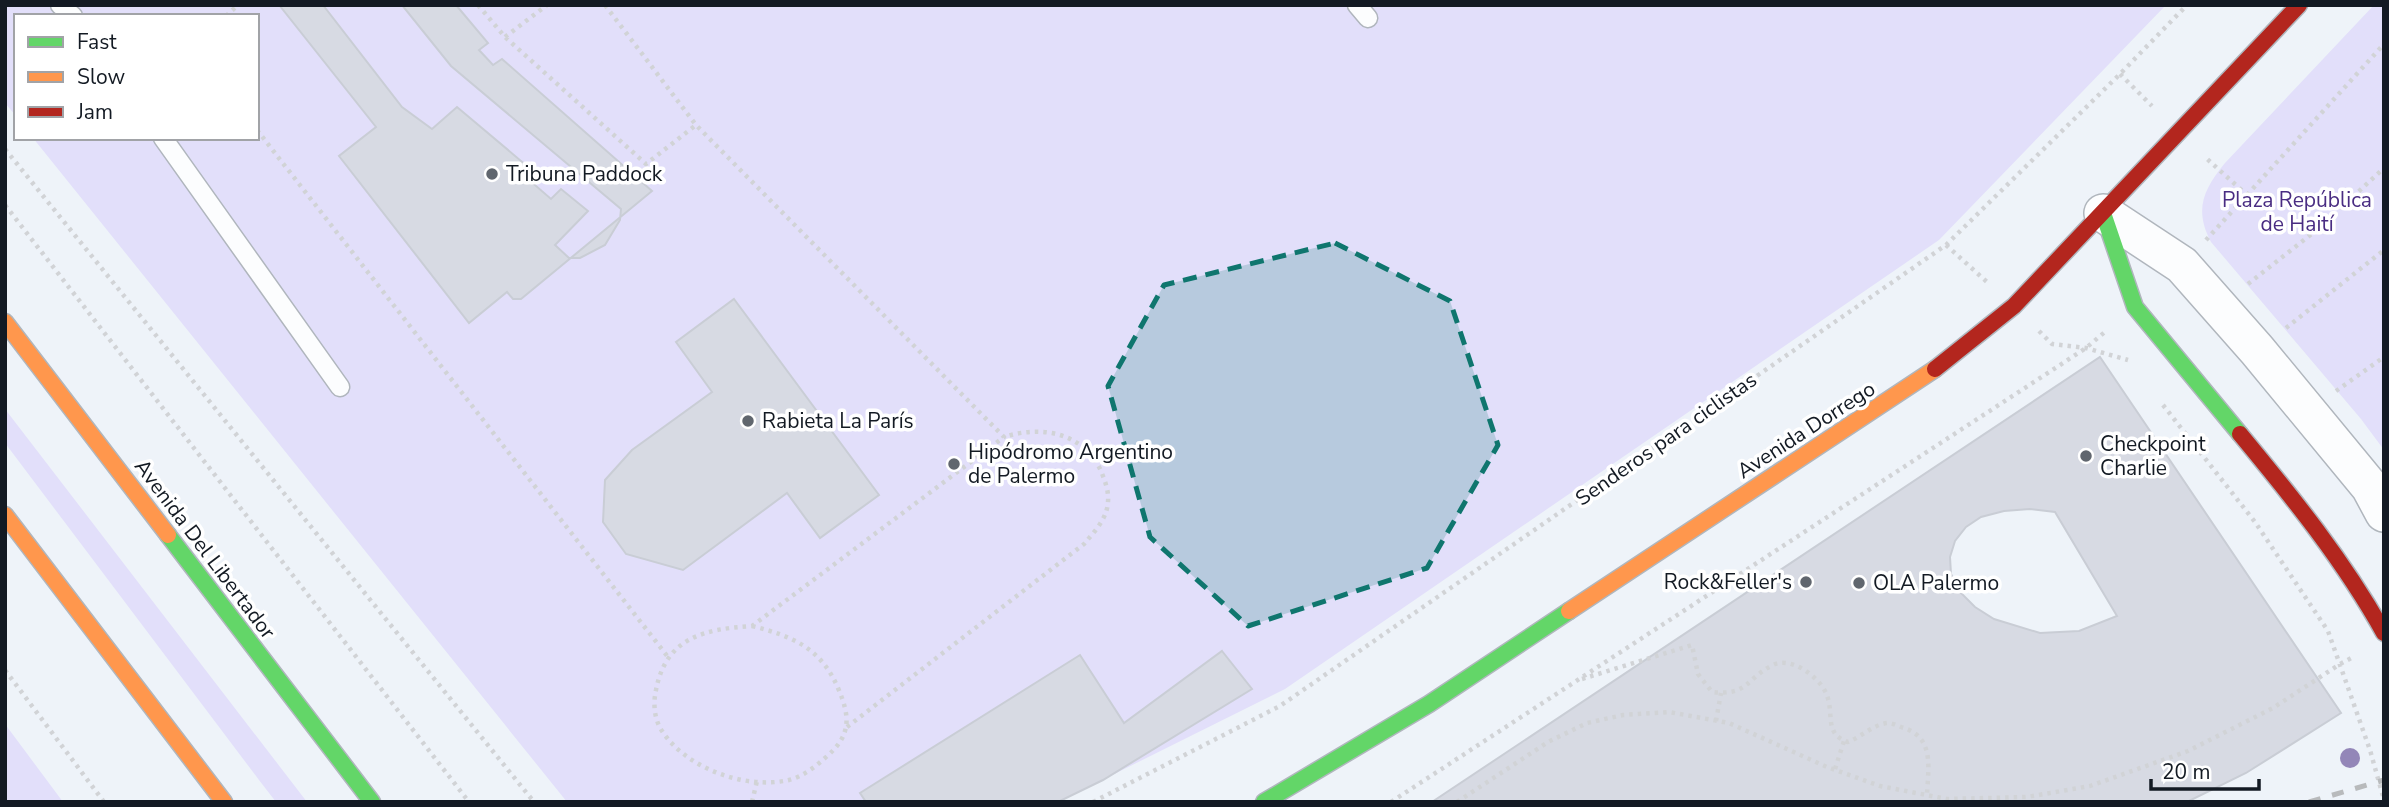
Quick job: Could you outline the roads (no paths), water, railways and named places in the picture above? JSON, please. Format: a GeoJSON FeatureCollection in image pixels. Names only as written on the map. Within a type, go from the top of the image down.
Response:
{"type":"FeatureCollection","features":[{"type":"Feature","properties":{"kind":"main road","name":"Avenida Dorrego"},"geometry":{"type":"LineString","coordinates":[[1264,802],[1429,704],[1951,358],[2014,306],[2299,5]]}},
{"type":"Feature","properties":{"kind":"main road"},"geometry":{"type":"LineString","coordinates":[[2104,213],[2135,307],[2305,512],[2359,588],[2384,633]]}},
{"type":"Feature","properties":{"kind":"main road","name":"Avenida Del Libertador"},"geometry":{"type":"LineString","coordinates":[[5,322],[372,802]]}},
{"type":"Feature","properties":{"kind":"main road"},"geometry":{"type":"LineString","coordinates":[[5,515],[224,802]]}},
{"type":"Feature","properties":{"kind":"street"},"geometry":{"type":"LineString","coordinates":[[2104,213],[2182,265],[2258,350],[2370,487],[2384,513]]}},
{"type":"Feature","properties":{"kind":"lane"},"geometry":{"type":"LineString","coordinates":[[164,140],[340,387]]}},
{"type":"Feature","properties":{"kind":"railway"},"geometry":{"type":"LineString","coordinates":[[2309,802],[2384,780]]}},
{"type":"Feature","properties":{"kind":"place","name":"Tribuna Paddock"},"geometry":{"type":"Point","coordinates":[492,174]}},
{"type":"Feature","properties":{"kind":"place","name":"Rabieta La París"},"geometry":{"type":"Point","coordinates":[748,421]}},
{"type":"Feature","properties":{"kind":"place","name":"Checkpoint Charlie"},"geometry":{"type":"Point","coordinates":[2086,456]}},
{"type":"Feature","properties":{"kind":"place","name":"Hipódromo Argentino de Palermo"},"geometry":{"type":"Point","coordinates":[954,464]}},
{"type":"Feature","properties":{"kind":"place","name":"Rock&Feller's"},"geometry":{"type":"Point","coordinates":[1806,582]}},
{"type":"Feature","properties":{"kind":"place","name":"OLA Palermo"},"geometry":{"type":"Point","coordinates":[1859,583]}},
{"type":"Feature","properties":{"kind":"park label","name":"Plaza República de Haití"},"geometry":{"type":"Point","coordinates":[2297,212]}}]}
